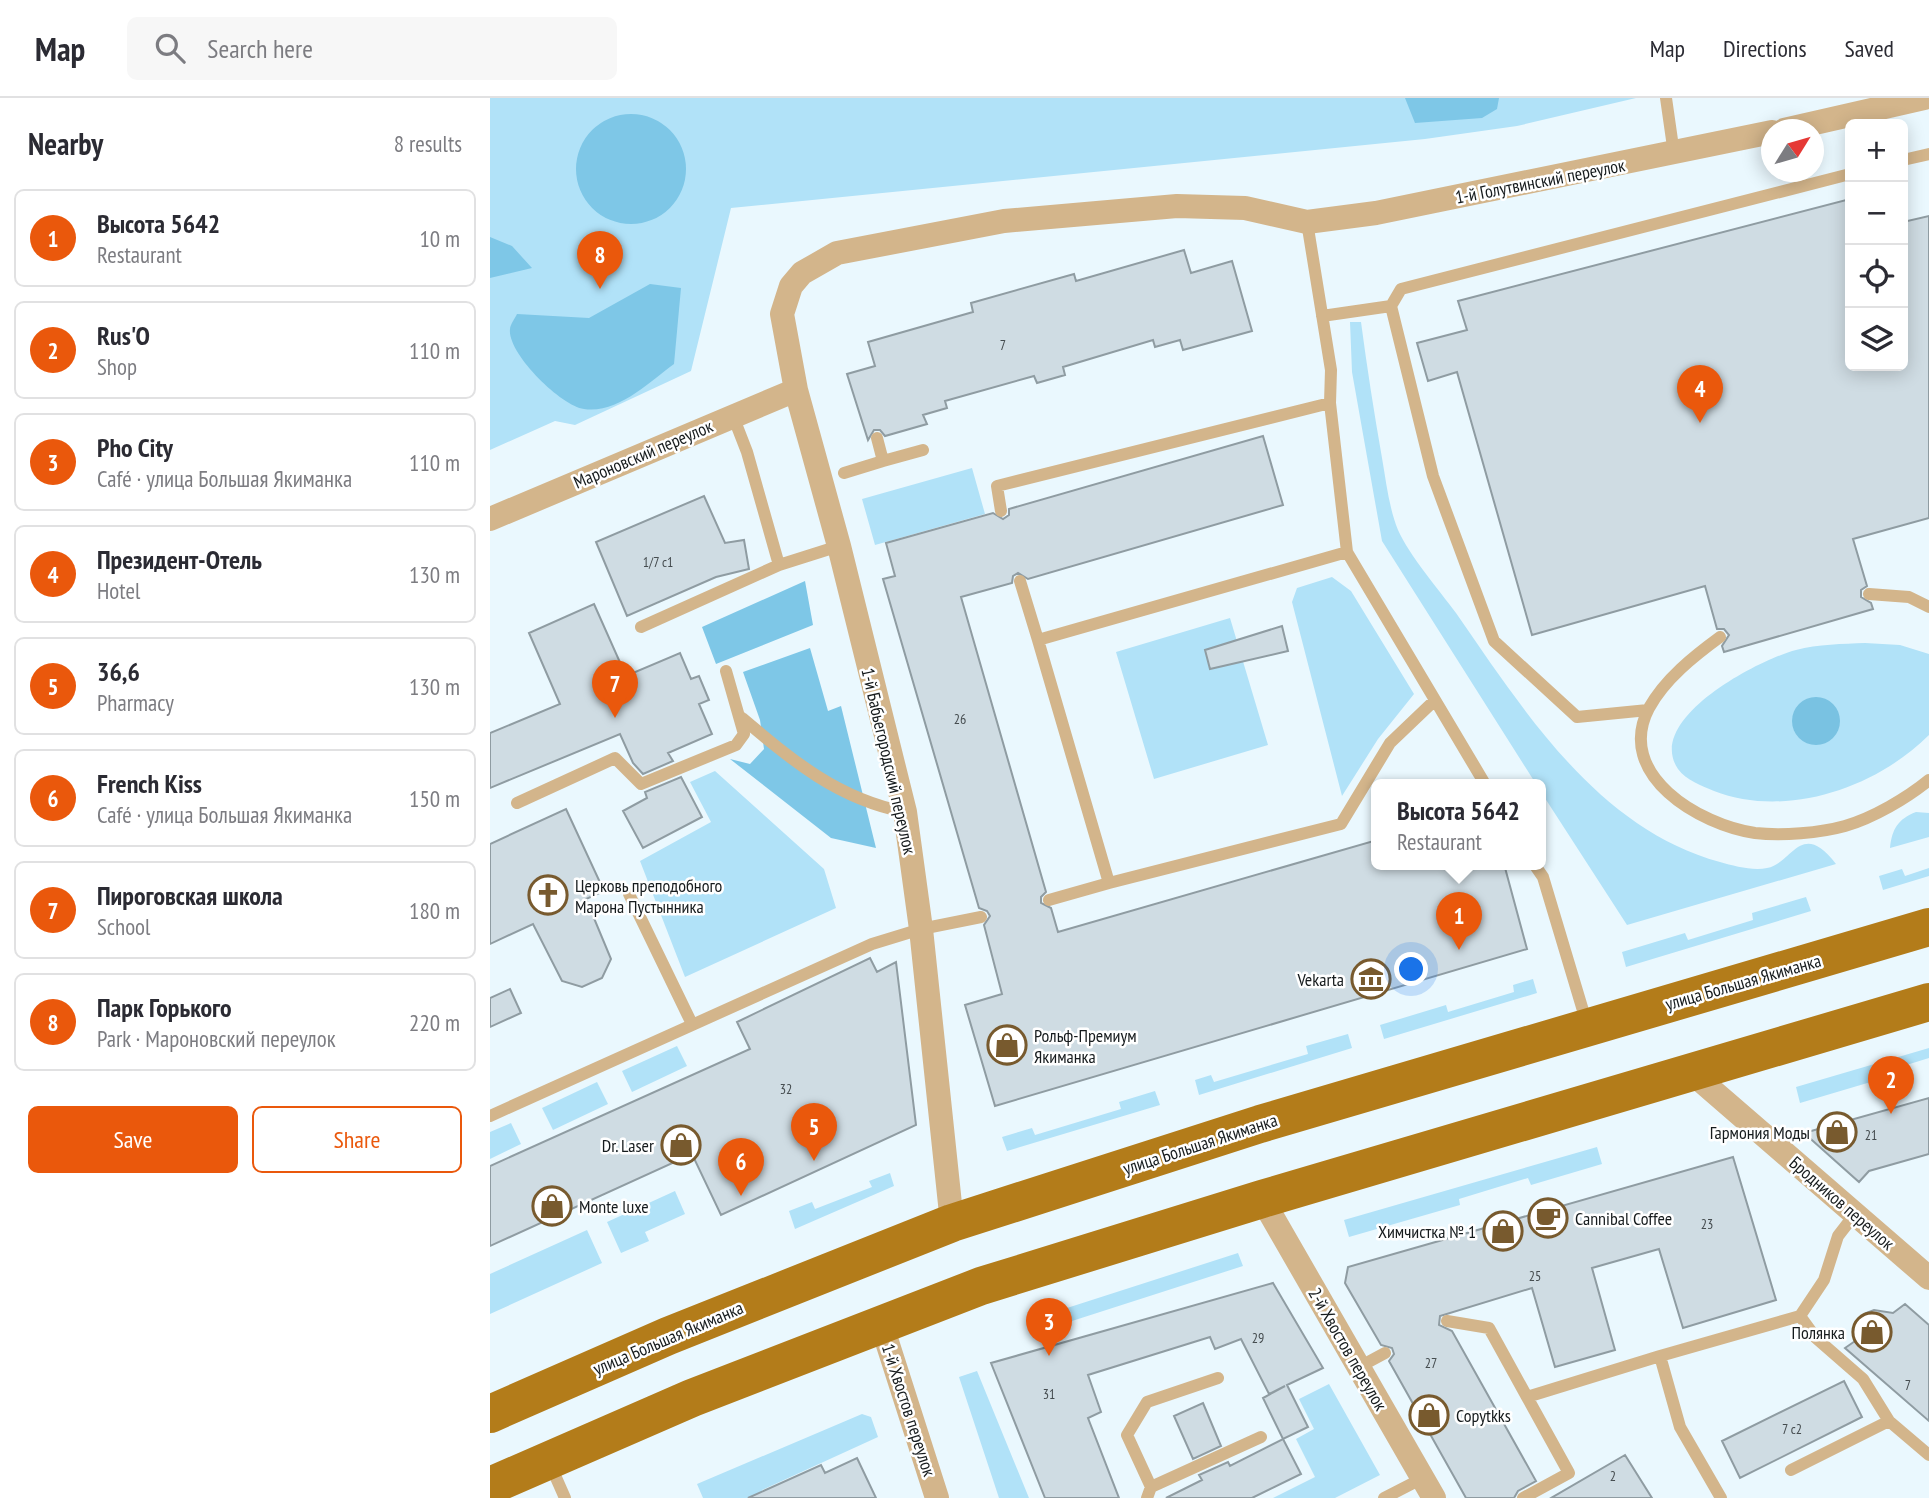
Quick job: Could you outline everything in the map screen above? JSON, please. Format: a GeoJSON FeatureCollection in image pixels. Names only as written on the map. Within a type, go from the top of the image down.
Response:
{"type":"FeatureCollection","features":[{"type":"Feature","properties":{"kind":"main road","name":"улица Большая Якиманка"},"geometry":{"type":"LineString","coordinates":[[490,1414],[668,1336],[952,1223],[1260,1124],[1929,927]]}},
{"type":"Feature","properties":{"kind":"main road"},"geometry":{"type":"LineString","coordinates":[[490,1486],[692,1398],[981,1286],[1262,1199],[1929,1002]]}},
{"type":"Feature","properties":{"kind":"street"},"geometry":{"type":"LineString","coordinates":[[1824,121],[1924,98]]}},
{"type":"Feature","properties":{"kind":"street","name":"1-й Голутвинский переулок"},"geometry":{"type":"LineString","coordinates":[[1307,222],[1376,213],[1761,134]]}},
{"type":"Feature","properties":{"kind":"street","name":"1-й Бабьегородский переулок"},"geometry":{"type":"LineString","coordinates":[[952,1223],[921,929],[905,812],[839,546],[796,390],[782,314],[791,286],[802,273],[837,253],[1003,221],[1177,206],[1245,208],[1307,222]]}},
{"type":"Feature","properties":{"kind":"street","name":"Мароновский переулок"},"geometry":{"type":"LineString","coordinates":[[490,519],[796,390]]}},
{"type":"Feature","properties":{"kind":"street","name":"Бродников переулок"},"geometry":{"type":"LineString","coordinates":[[1692,1073],[1929,1278]]}},
{"type":"Feature","properties":{"kind":"street","name":"2-й Хвостов переулок"},"geometry":{"type":"LineString","coordinates":[[1262,1199],[1428,1488]]}},
{"type":"Feature","properties":{"kind":"street","name":"1-й Хвостов переулок"},"geometry":{"type":"LineString","coordinates":[[881,1323],[937,1498]]}},
{"type":"Feature","properties":{"kind":"lane"},"geometry":{"type":"LineString","coordinates":[[1666,98],[1674,154]]}},
{"type":"Feature","properties":{"kind":"lane"},"geometry":{"type":"LineString","coordinates":[[1908,159],[1929,154]]}},
{"type":"Feature","properties":{"kind":"lane"},"geometry":{"type":"LineString","coordinates":[[1648,710],[1577,717],[1494,641],[1433,476],[1391,306],[1401,289],[1845,175]]}},
{"type":"Feature","properties":{"kind":"lane"},"geometry":{"type":"LineString","coordinates":[[1307,222],[1331,370],[1331,403],[1348,552],[1482,779]]}},
{"type":"Feature","properties":{"kind":"lane"},"geometry":{"type":"LineString","coordinates":[[1322,316],[1391,306]]}},
{"type":"Feature","properties":{"kind":"lane"},"geometry":{"type":"LineString","coordinates":[[1001,511],[997,486],[1331,403]]}},
{"type":"Feature","properties":{"kind":"lane"},"geometry":{"type":"LineString","coordinates":[[733,416],[747,452],[779,565]]}},
{"type":"Feature","properties":{"kind":"lane"},"geometry":{"type":"LineString","coordinates":[[877,438],[883,461]]}},
{"type":"Feature","properties":{"kind":"lane"},"geometry":{"type":"LineString","coordinates":[[845,473],[923,450]]}},
{"type":"Feature","properties":{"kind":"lane"},"geometry":{"type":"LineString","coordinates":[[641,627],[779,565],[839,546]]}},
{"type":"Feature","properties":{"kind":"lane"},"geometry":{"type":"LineString","coordinates":[[1038,640],[1348,552]]}},
{"type":"Feature","properties":{"kind":"lane"},"geometry":{"type":"LineString","coordinates":[[1020,581],[1109,883]]}},
{"type":"Feature","properties":{"kind":"lane"},"geometry":{"type":"LineString","coordinates":[[1869,594],[1909,597],[1929,607]]}},
{"type":"Feature","properties":{"kind":"lane"},"geometry":{"type":"LineString","coordinates":[[1720,637],[1690,659],[1648,710],[1642,727],[1644,760],[1663,790],[1692,811],[1755,832],[1798,832],[1845,826],[1879,811],[1929,780]]}},
{"type":"Feature","properties":{"kind":"lane"},"geometry":{"type":"LineString","coordinates":[[517,803],[615,758],[641,784],[736,746],[744,734],[742,718],[726,671]]}},
{"type":"Feature","properties":{"kind":"lane"},"geometry":{"type":"LineString","coordinates":[[1049,900],[1341,824],[1390,743],[1434,701]]}},
{"type":"Feature","properties":{"kind":"lane"},"geometry":{"type":"LineString","coordinates":[[742,718],[805,771],[869,804],[905,812]]}},
{"type":"Feature","properties":{"kind":"lane"},"geometry":{"type":"LineString","coordinates":[[1538,870],[1543,877],[1588,1027]]}},
{"type":"Feature","properties":{"kind":"lane"},"geometry":{"type":"LineString","coordinates":[[629,894],[692,1024]]}},
{"type":"Feature","properties":{"kind":"lane"},"geometry":{"type":"LineString","coordinates":[[490,1116],[872,944],[921,929],[981,917]]}},
{"type":"Feature","properties":{"kind":"lane"},"geometry":{"type":"LineString","coordinates":[[1527,1397],[1800,1316],[1824,1280],[1838,1236],[1855,1214]]}},
{"type":"Feature","properties":{"kind":"lane"},"geometry":{"type":"LineString","coordinates":[[1800,1316],[1816,1338],[1863,1379],[1889,1421],[1929,1455]]}},
{"type":"Feature","properties":{"kind":"lane"},"geometry":{"type":"LineString","coordinates":[[1447,1321],[1489,1328],[1569,1473],[1522,1498]]}},
{"type":"Feature","properties":{"kind":"lane"},"geometry":{"type":"LineString","coordinates":[[1359,1367],[1385,1353]]}},
{"type":"Feature","properties":{"kind":"lane"},"geometry":{"type":"LineString","coordinates":[[1660,1356],[1680,1427],[1721,1498]]}},
{"type":"Feature","properties":{"kind":"lane"},"geometry":{"type":"LineString","coordinates":[[1218,1378],[1147,1402],[1127,1435],[1149,1492],[1261,1437]]}},
{"type":"Feature","properties":{"kind":"lane"},"geometry":{"type":"LineString","coordinates":[[1791,1470],[1889,1421]]}},
{"type":"Feature","properties":{"kind":"lane"},"geometry":{"type":"LineString","coordinates":[[549,1461],[565,1498]]}},
{"type":"Feature","properties":{"kind":"lane"},"geometry":{"type":"LineString","coordinates":[[1384,1498],[1428,1488]]}},
{"type":"Feature","properties":{"kind":"shaded area"},"geometry":{"type":"Polygon","coordinates":[[[490,98],[1636,98],[1517,126],[1425,139],[731,208],[691,371],[575,425],[555,421],[490,450],[490,98]]]}},
{"type":"Feature","properties":{"kind":"shaded area"},"geometry":{"type":"Polygon","coordinates":[[[1405,98],[1499,98],[1497,109],[1482,118],[1415,123],[1405,98]]]}},
{"type":"Feature","properties":{"kind":"shaded area"},"geometry":{"type":"Polygon","coordinates":[[[631,114],[652,118],[670,130],[682,148],[686,169],[682,190],[670,208],[652,220],[631,224],[610,220],[592,208],[580,190],[576,169],[580,148],[592,130],[610,118],[631,114]]]}},
{"type":"Feature","properties":{"kind":"shaded area"},"geometry":{"type":"Polygon","coordinates":[[[490,237],[512,246],[532,268],[490,278],[490,237]]]}},
{"type":"Feature","properties":{"kind":"shaded area"},"geometry":{"type":"Polygon","coordinates":[[[650,284],[681,288],[674,364],[632,395],[609,407],[584,409],[562,399],[537,377],[511,339],[510,327],[517,314],[589,318],[650,284]]]}},
{"type":"Feature","properties":{"kind":"shaded area"},"geometry":{"type":"Polygon","coordinates":[[[1350,322],[1361,322],[1386,485],[1398,530],[1417,561],[1509,689],[1568,762],[1601,795],[1637,823],[1676,846],[1720,862],[1756,869],[1776,865],[1805,844],[1814,845],[1836,864],[1627,925],[1546,800],[1546,779],[1533,779],[1382,541],[1352,372],[1350,322]]]}},
{"type":"Feature","properties":{"kind":"shaded area"},"geometry":{"type":"Polygon","coordinates":[[[972,468],[985,514],[875,545],[862,499],[972,468]]]}},
{"type":"Feature","properties":{"kind":"shaded area"},"geometry":{"type":"Polygon","coordinates":[[[1332,577],[1351,591],[1414,694],[1378,739],[1342,796],[1292,602],[1297,588],[1332,577]]]}},
{"type":"Feature","properties":{"kind":"shaded area"},"geometry":{"type":"Polygon","coordinates":[[[805,581],[813,625],[716,664],[702,627],[805,581]]]}},
{"type":"Feature","properties":{"kind":"shaded area"},"geometry":{"type":"Polygon","coordinates":[[[1230,618],[1268,745],[1154,779],[1116,652],[1230,618]]]}},
{"type":"Feature","properties":{"kind":"shaded area"},"geometry":{"type":"Polygon","coordinates":[[[1822,645],[1900,645],[1929,654],[1929,735],[1907,754],[1857,783],[1829,793],[1800,800],[1771,802],[1742,799],[1714,791],[1699,785],[1678,769],[1672,750],[1677,731],[1691,712],[1734,678],[1796,650],[1822,645]]]}},
{"type":"Feature","properties":{"kind":"shaded area"},"geometry":{"type":"Polygon","coordinates":[[[810,648],[828,711],[841,706],[876,848],[831,838],[730,759],[750,764],[764,749],[760,720],[743,672],[810,648]]]}},
{"type":"Feature","properties":{"kind":"shaded area"},"geometry":{"type":"Polygon","coordinates":[[[1816,697],[1833,704],[1840,721],[1833,738],[1816,745],[1799,738],[1792,721],[1799,704],[1816,697]]]}},
{"type":"Feature","properties":{"kind":"shaded area"},"geometry":{"type":"Polygon","coordinates":[[[715,771],[824,869],[836,908],[685,977],[640,861],[711,822],[690,782],[715,771]]]}},
{"type":"Feature","properties":{"kind":"shaded area"},"geometry":{"type":"Polygon","coordinates":[[[1916,812],[1929,813],[1929,837],[1890,848],[1897,826],[1916,812]]]}},
{"type":"Feature","properties":{"kind":"shaded area"},"geometry":{"type":"Polygon","coordinates":[[[1929,868],[1929,876],[1883,890],[1879,876],[1902,869],[1905,876],[1929,868]]]}},
{"type":"Feature","properties":{"kind":"shaded area"},"geometry":{"type":"Polygon","coordinates":[[[1806,897],[1811,911],[1626,967],[1622,952],[1685,933],[1688,940],[1753,920],[1752,913],[1806,897]]]}},
{"type":"Feature","properties":{"kind":"shaded area"},"geometry":{"type":"Polygon","coordinates":[[[1533,979],[1537,993],[1384,1039],[1380,1025],[1446,1005],[1448,1012],[1514,992],[1513,985],[1533,979]]]}},
{"type":"Feature","properties":{"kind":"shaded area"},"geometry":{"type":"Polygon","coordinates":[[[1348,1034],[1352,1048],[1199,1095],[1195,1080],[1211,1075],[1214,1082],[1308,1054],[1306,1046],[1348,1034]]]}},
{"type":"Feature","properties":{"kind":"shaded area"},"geometry":{"type":"Polygon","coordinates":[[[677,1046],[687,1066],[632,1092],[622,1071],[677,1046]]]}},
{"type":"Feature","properties":{"kind":"shaded area"},"geometry":{"type":"Polygon","coordinates":[[[1929,1048],[1929,1058],[1900,1067],[1901,1073],[1800,1103],[1796,1087],[1929,1048]]]}},
{"type":"Feature","properties":{"kind":"shaded area"},"geometry":{"type":"Polygon","coordinates":[[[597,1082],[608,1104],[553,1130],[542,1108],[597,1082]]]}},
{"type":"Feature","properties":{"kind":"shaded area"},"geometry":{"type":"Polygon","coordinates":[[[1155,1091],[1160,1105],[1007,1151],[1002,1137],[1032,1128],[1035,1135],[1121,1109],[1119,1102],[1155,1091]]]}},
{"type":"Feature","properties":{"kind":"shaded area"},"geometry":{"type":"Polygon","coordinates":[[[511,1123],[521,1144],[490,1159],[490,1132],[511,1123]]]}},
{"type":"Feature","properties":{"kind":"shaded area"},"geometry":{"type":"Polygon","coordinates":[[[1597,1147],[1602,1164],[1531,1185],[1528,1178],[1459,1199],[1460,1205],[1349,1237],[1344,1220],[1597,1147]]]}},
{"type":"Feature","properties":{"kind":"shaded area"},"geometry":{"type":"Polygon","coordinates":[[[890,1173],[894,1186],[795,1229],[789,1211],[812,1202],[815,1209],[872,1187],[869,1181],[890,1173]]]}},
{"type":"Feature","properties":{"kind":"shaded area"},"geometry":{"type":"Polygon","coordinates":[[[675,1191],[685,1214],[645,1232],[649,1241],[621,1253],[607,1222],[675,1191]]]}},
{"type":"Feature","properties":{"kind":"shaded area"},"geometry":{"type":"Polygon","coordinates":[[[587,1230],[602,1263],[490,1314],[490,1274],[587,1230]]]}},
{"type":"Feature","properties":{"kind":"shaded area"},"geometry":{"type":"Polygon","coordinates":[[[1238,1253],[1243,1266],[1072,1321],[1067,1308],[1238,1253]]]}},
{"type":"Feature","properties":{"kind":"shaded area"},"geometry":{"type":"Polygon","coordinates":[[[977,1371],[1029,1498],[999,1498],[959,1377],[977,1371]]]}},
{"type":"Feature","properties":{"kind":"shaded area"},"geometry":{"type":"Polygon","coordinates":[[[1329,1384],[1380,1475],[1335,1498],[1273,1498],[1315,1477],[1296,1439],[1314,1429],[1299,1399],[1329,1384]]]}},
{"type":"Feature","properties":{"kind":"shaded area"},"geometry":{"type":"Polygon","coordinates":[[[862,1414],[871,1417],[878,1437],[762,1490],[766,1498],[703,1498],[697,1484],[862,1414]]]}},
{"type":"Feature","properties":{"kind":"building"},"geometry":{"type":"Polygon","coordinates":[[[1845,200],[1845,371],[1908,371],[1908,221],[1929,216],[1929,518],[1853,539],[1867,586],[1861,590],[1861,597],[1871,603],[1873,609],[1724,652],[1722,646],[1729,635],[1724,629],[1717,629],[1705,586],[1532,635],[1457,372],[1428,381],[1417,343],[1467,330],[1458,301],[1845,200]]]}},
{"type":"Feature","properties":{"kind":"building"},"geometry":{"type":"Polygon","coordinates":[[[1184,250],[1191,273],[1232,261],[1252,331],[1183,350],[1180,340],[1155,347],[1153,340],[1063,367],[1065,375],[1037,383],[1034,376],[945,401],[947,408],[923,415],[927,424],[885,436],[880,430],[874,430],[868,440],[847,374],[875,366],[868,342],[973,312],[971,303],[1074,274],[1076,281],[1184,250]]]}},
{"type":"Feature","properties":{"kind":"building"},"geometry":{"type":"Polygon","coordinates":[[[1263,436],[1283,505],[1028,579],[1018,573],[1013,576],[1012,583],[961,597],[1046,892],[1041,897],[1041,903],[1051,908],[1058,932],[1371,842],[1371,870],[1506,870],[1527,949],[995,1106],[965,1005],[1002,994],[984,925],[990,916],[987,911],[979,908],[883,579],[895,576],[886,543],[993,513],[1003,519],[1009,515],[1009,509],[1263,436]]]}},
{"type":"Feature","properties":{"kind":"building"},"geometry":{"type":"Polygon","coordinates":[[[704,496],[725,543],[744,540],[749,569],[716,577],[627,616],[596,542],[704,496]]]}},
{"type":"Feature","properties":{"kind":"building"},"geometry":{"type":"Polygon","coordinates":[[[594,604],[626,676],[680,653],[691,679],[699,676],[709,700],[699,704],[712,734],[668,753],[673,761],[643,774],[633,763],[620,734],[490,788],[490,733],[560,704],[529,633],[594,604]]]}},
{"type":"Feature","properties":{"kind":"building"},"geometry":{"type":"Polygon","coordinates":[[[1282,626],[1288,651],[1210,669],[1205,650],[1282,626]]]}},
{"type":"Feature","properties":{"kind":"building"},"geometry":{"type":"Polygon","coordinates":[[[681,777],[702,817],[643,848],[623,811],[647,798],[645,792],[681,777]]]}},
{"type":"Feature","properties":{"kind":"building","name":"Церковь преподобного Марона Пустынника"},"geometry":{"type":"Polygon","coordinates":[[[566,809],[604,891],[586,899],[611,959],[602,978],[582,987],[562,981],[533,924],[490,944],[490,844],[566,809]]]}},
{"type":"Feature","properties":{"kind":"building"},"geometry":{"type":"Polygon","coordinates":[[[870,958],[877,972],[896,962],[916,1125],[721,1215],[692,1154],[490,1246],[490,1166],[750,1049],[737,1022],[870,958]]]}},
{"type":"Feature","properties":{"kind":"building"},"geometry":{"type":"Polygon","coordinates":[[[510,989],[521,1013],[490,1027],[490,998],[510,989]]]}},
{"type":"Feature","properties":{"kind":"building"},"geometry":{"type":"Polygon","coordinates":[[[1929,1098],[1929,1154],[1869,1171],[1859,1182],[1804,1133],[1929,1098]]]}},
{"type":"Feature","properties":{"kind":"building"},"geometry":{"type":"Polygon","coordinates":[[[1733,1157],[1776,1300],[1683,1328],[1659,1249],[1592,1268],[1615,1350],[1555,1367],[1532,1288],[1440,1316],[1439,1325],[1452,1331],[1536,1481],[1518,1491],[1514,1498],[1466,1498],[1389,1361],[1394,1354],[1392,1348],[1381,1345],[1345,1283],[1348,1267],[1733,1157]]]}},
{"type":"Feature","properties":{"kind":"building"},"geometry":{"type":"Polygon","coordinates":[[[1273,1283],[1323,1368],[1287,1385],[1308,1427],[1283,1439],[1263,1398],[1285,1386],[1269,1394],[1241,1339],[1215,1349],[1210,1337],[1088,1375],[1101,1412],[1088,1418],[1119,1498],[1045,1498],[991,1363],[1273,1283]]]}},
{"type":"Feature","properties":{"kind":"building"},"geometry":{"type":"Polygon","coordinates":[[[1905,1304],[1929,1325],[1929,1421],[1845,1348],[1858,1339],[1861,1320],[1866,1313],[1874,1310],[1893,1313],[1905,1304]]]}},
{"type":"Feature","properties":{"kind":"building"},"geometry":{"type":"Polygon","coordinates":[[[1844,1381],[1862,1417],[1740,1478],[1722,1441],[1844,1381]]]}},
{"type":"Feature","properties":{"kind":"building"},"geometry":{"type":"Polygon","coordinates":[[[1203,1403],[1221,1446],[1193,1459],[1174,1416],[1203,1403]]]}},
{"type":"Feature","properties":{"kind":"building"},"geometry":{"type":"Polygon","coordinates":[[[1283,1439],[1301,1474],[1252,1498],[1166,1498],[1202,1480],[1199,1475],[1228,1462],[1230,1466],[1283,1439]]]}},
{"type":"Feature","properties":{"kind":"building"},"geometry":{"type":"Polygon","coordinates":[[[1625,1455],[1652,1498],[1551,1498],[1625,1455]]]}},
{"type":"Feature","properties":{"kind":"building"},"geometry":{"type":"Polygon","coordinates":[[[857,1458],[876,1498],[748,1498],[821,1465],[825,1473],[857,1458]]]}},
{"type":"Feature","properties":{"kind":"place","name":"Парк Горького"},"geometry":{"type":"Point","coordinates":[600,289]}},
{"type":"Feature","properties":{"kind":"place","name":"Президент-Отель"},"geometry":{"type":"Point","coordinates":[1700,423]}},
{"type":"Feature","properties":{"kind":"place","name":"Пироговская школа"},"geometry":{"type":"Point","coordinates":[615,718]}},
{"type":"Feature","properties":{"kind":"place","name":"Церковь преподобного Марона Пустынника"},"geometry":{"type":"Point","coordinates":[548,895]}},
{"type":"Feature","properties":{"kind":"place","name":"Высота 5642"},"geometry":{"type":"Point","coordinates":[1459,950]}},
{"type":"Feature","properties":{"kind":"place","name":"Vekarta"},"geometry":{"type":"Point","coordinates":[1371,979]}},
{"type":"Feature","properties":{"kind":"place","name":"Рольф-Премиум Якиманка"},"geometry":{"type":"Point","coordinates":[1007,1045]}},
{"type":"Feature","properties":{"kind":"place","name":"Rus'O"},"geometry":{"type":"Point","coordinates":[1891,1114]}},
{"type":"Feature","properties":{"kind":"place","name":"Гармония Моды"},"geometry":{"type":"Point","coordinates":[1837,1132]}},
{"type":"Feature","properties":{"kind":"place","name":"Dr. Laser"},"geometry":{"type":"Point","coordinates":[681,1145]}},
{"type":"Feature","properties":{"kind":"place","name":"36,6"},"geometry":{"type":"Point","coordinates":[814,1161]}},
{"type":"Feature","properties":{"kind":"place","name":"French Kiss"},"geometry":{"type":"Point","coordinates":[741,1196]}},
{"type":"Feature","properties":{"kind":"place","name":"Monte luxe"},"geometry":{"type":"Point","coordinates":[552,1206]}},
{"type":"Feature","properties":{"kind":"place","name":"Cannibal Coffee"},"geometry":{"type":"Point","coordinates":[1548,1218]}},
{"type":"Feature","properties":{"kind":"place","name":"Химчистка № 1"},"geometry":{"type":"Point","coordinates":[1503,1231]}},
{"type":"Feature","properties":{"kind":"place","name":"Полянка"},"geometry":{"type":"Point","coordinates":[1872,1332]}},
{"type":"Feature","properties":{"kind":"place","name":"Pho City"},"geometry":{"type":"Point","coordinates":[1049,1356]}},
{"type":"Feature","properties":{"kind":"place","name":"Copytkks"},"geometry":{"type":"Point","coordinates":[1429,1415]}}]}
